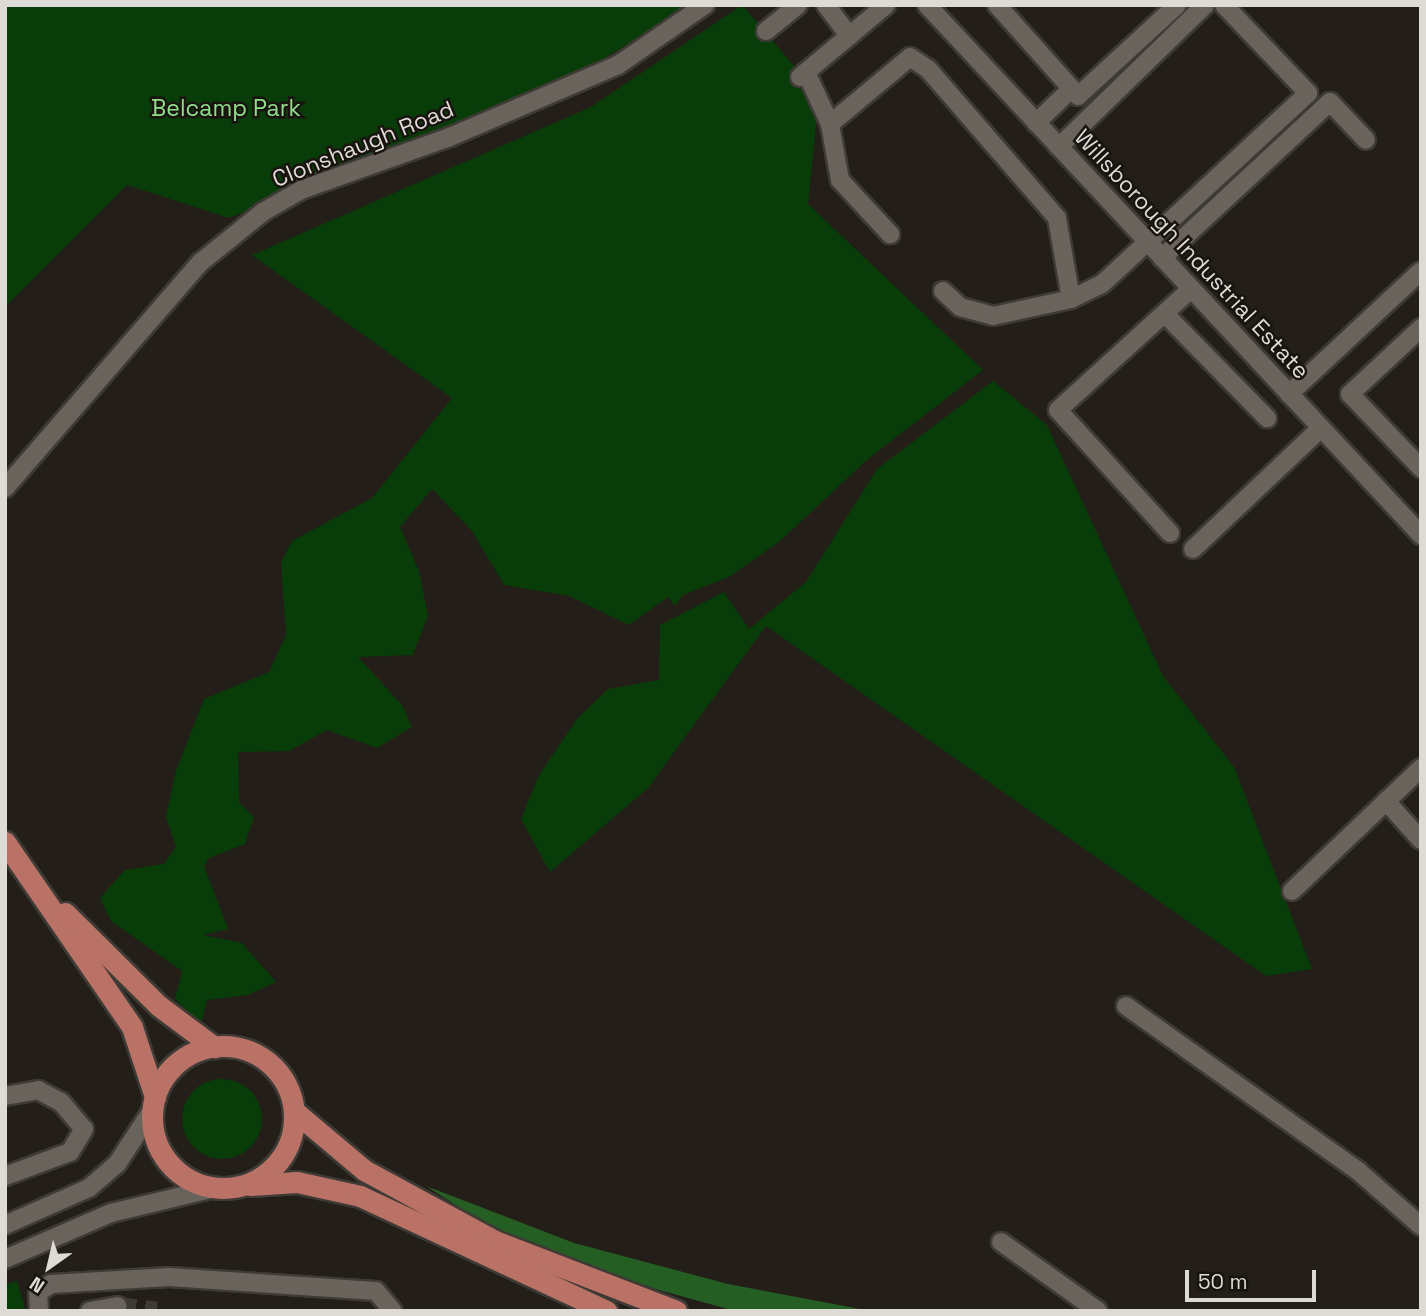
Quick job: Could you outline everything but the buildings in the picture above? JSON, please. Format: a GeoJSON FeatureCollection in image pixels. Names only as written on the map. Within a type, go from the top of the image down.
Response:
{"type":"FeatureCollection","features":[{"type":"Feature","properties":{"kind":"main road"},"geometry":{"type":"LineString","coordinates":[[5,842],[132,1027],[167,1161],[215,1188],[297,1182],[360,1196],[607,1311]]}},
{"type":"Feature","properties":{"kind":"main road"},"geometry":{"type":"LineString","coordinates":[[36,885],[159,1006],[214,1047],[264,1059],[284,1080],[294,1111],[291,1139],[277,1164],[242,1186]]}},
{"type":"Feature","properties":{"kind":"main road"},"geometry":{"type":"LineString","coordinates":[[154,1103],[177,1063],[214,1047]]}},
{"type":"Feature","properties":{"kind":"main road"},"geometry":{"type":"LineString","coordinates":[[294,1111],[364,1170],[495,1241],[676,1311]]}},
{"type":"Feature","properties":{"kind":"street","name":"Clonshaugh Road"},"geometry":{"type":"LineString","coordinates":[[5,488],[201,262],[262,212],[301,190],[450,137],[618,65],[664,39],[705,5]]}},
{"type":"Feature","properties":{"kind":"street"},"geometry":{"type":"LineString","coordinates":[[766,31],[798,5]]}},
{"type":"Feature","properties":{"kind":"street"},"geometry":{"type":"LineString","coordinates":[[826,5],[849,36]]}},
{"type":"Feature","properties":{"kind":"street"},"geometry":{"type":"LineString","coordinates":[[886,5],[803,74],[830,124],[840,180],[890,234]]}},
{"type":"Feature","properties":{"kind":"street","name":"Willsborough Industrial Estate"},"geometry":{"type":"LineString","coordinates":[[927,5],[1321,428],[1418,526]]}},
{"type":"Feature","properties":{"kind":"street"},"geometry":{"type":"LineString","coordinates":[[997,5],[1078,96],[1177,5]]}},
{"type":"Feature","properties":{"kind":"street"},"geometry":{"type":"LineString","coordinates":[[1059,147],[1206,5]]}},
{"type":"Feature","properties":{"kind":"street"},"geometry":{"type":"LineString","coordinates":[[943,291],[961,307],[993,316],[1071,299],[1102,284],[1308,93],[1224,5]]}},
{"type":"Feature","properties":{"kind":"street"},"geometry":{"type":"LineString","coordinates":[[830,124],[910,57],[928,69],[1058,218],[1071,299]]}},
{"type":"Feature","properties":{"kind":"street"},"geometry":{"type":"LineString","coordinates":[[1036,123],[1071,89]]}},
{"type":"Feature","properties":{"kind":"street"},"geometry":{"type":"LineString","coordinates":[[1163,258],[1329,102],[1366,140]]}},
{"type":"Feature","properties":{"kind":"street"},"geometry":{"type":"LineString","coordinates":[[1289,394],[1421,271]]}},
{"type":"Feature","properties":{"kind":"street"},"geometry":{"type":"LineString","coordinates":[[1170,533],[1058,411],[1191,289]]}},
{"type":"Feature","properties":{"kind":"street"},"geometry":{"type":"LineString","coordinates":[[1165,314],[1268,418]]}},
{"type":"Feature","properties":{"kind":"street"},"geometry":{"type":"LineString","coordinates":[[1421,328],[1350,394],[1421,468]]}},
{"type":"Feature","properties":{"kind":"street"},"geometry":{"type":"LineString","coordinates":[[1193,549],[1321,428]]}},
{"type":"Feature","properties":{"kind":"street"},"geometry":{"type":"LineString","coordinates":[[1292,891],[1421,768]]}},
{"type":"Feature","properties":{"kind":"street"},"geometry":{"type":"LineString","coordinates":[[1386,801],[1421,840]]}},
{"type":"Feature","properties":{"kind":"street"},"geometry":{"type":"LineString","coordinates":[[1126,1006],[1357,1170],[1421,1226]]}},
{"type":"Feature","properties":{"kind":"street"},"geometry":{"type":"LineString","coordinates":[[5,1096],[38,1090],[61,1102],[84,1129],[71,1152],[5,1176]]}},
{"type":"Feature","properties":{"kind":"street"},"geometry":{"type":"LineString","coordinates":[[5,1225],[89,1188],[117,1164],[154,1103]]}},
{"type":"Feature","properties":{"kind":"street"},"geometry":{"type":"LineString","coordinates":[[5,1259],[111,1213],[215,1188]]}},
{"type":"Feature","properties":{"kind":"street"},"geometry":{"type":"LineString","coordinates":[[1001,1242],[1098,1311]]}},
{"type":"Feature","properties":{"kind":"street"},"geometry":{"type":"LineString","coordinates":[[39,1311],[38,1293],[51,1284],[169,1277],[376,1292],[393,1311]]}},
{"type":"Feature","properties":{"kind":"street"},"geometry":{"type":"LineString","coordinates":[[90,1311],[118,1306]]}},
{"type":"Feature","properties":{"kind":"green space","name":"Belcamp Park"},"geometry":{"type":"Polygon","coordinates":[[[5,5],[693,5],[566,81],[229,218],[127,185],[5,307],[5,5]]]}},
{"type":"Feature","properties":{"kind":"green space"},"geometry":{"type":"Polygon","coordinates":[[[742,5],[819,95],[808,204],[983,370],[868,459],[779,542],[729,577],[683,595],[675,606],[668,597],[629,625],[569,596],[504,585],[472,531],[432,489],[400,527],[419,571],[428,616],[413,655],[358,657],[402,705],[412,727],[377,748],[327,730],[289,751],[238,752],[239,802],[254,817],[245,844],[209,858],[204,866],[228,929],[203,935],[242,943],[276,982],[248,995],[207,1000],[201,1024],[175,999],[182,971],[111,921],[100,898],[125,870],[164,864],[176,847],[166,817],[176,771],[204,699],[269,672],[286,635],[281,563],[292,541],[372,498],[452,398],[252,255],[591,107],[742,5]]]}},
{"type":"Feature","properties":{"kind":"green space"},"geometry":{"type":"Polygon","coordinates":[[[993,381],[1047,425],[1163,676],[1234,767],[1312,969],[1266,976],[766,626],[648,788],[550,872],[521,819],[539,775],[577,719],[608,689],[659,680],[660,625],[724,592],[749,629],[806,582],[877,469],[993,381]]]}},
{"type":"Feature","properties":{"kind":"green space"},"geometry":{"type":"Polygon","coordinates":[[[222,1079],[237,1082],[250,1091],[259,1104],[262,1119],[259,1134],[250,1147],[237,1156],[222,1159],[207,1156],[194,1147],[185,1134],[182,1119],[185,1104],[194,1091],[207,1082],[222,1079]]]}},
{"type":"Feature","properties":{"kind":"green space"},"geometry":{"type":"Polygon","coordinates":[[[426,1186],[574,1243],[728,1284],[871,1311],[735,1311],[659,1290],[512,1241],[426,1186]]]}},
{"type":"Feature","properties":{"kind":"green space"},"geometry":{"type":"Polygon","coordinates":[[[17,1281],[26,1311],[5,1311],[5,1285],[17,1281]]]}},
{"type":"Feature","properties":{"kind":"tunnel"},"geometry":{"type":"LineString","coordinates":[[118,1306],[157,1311]]}}]}
